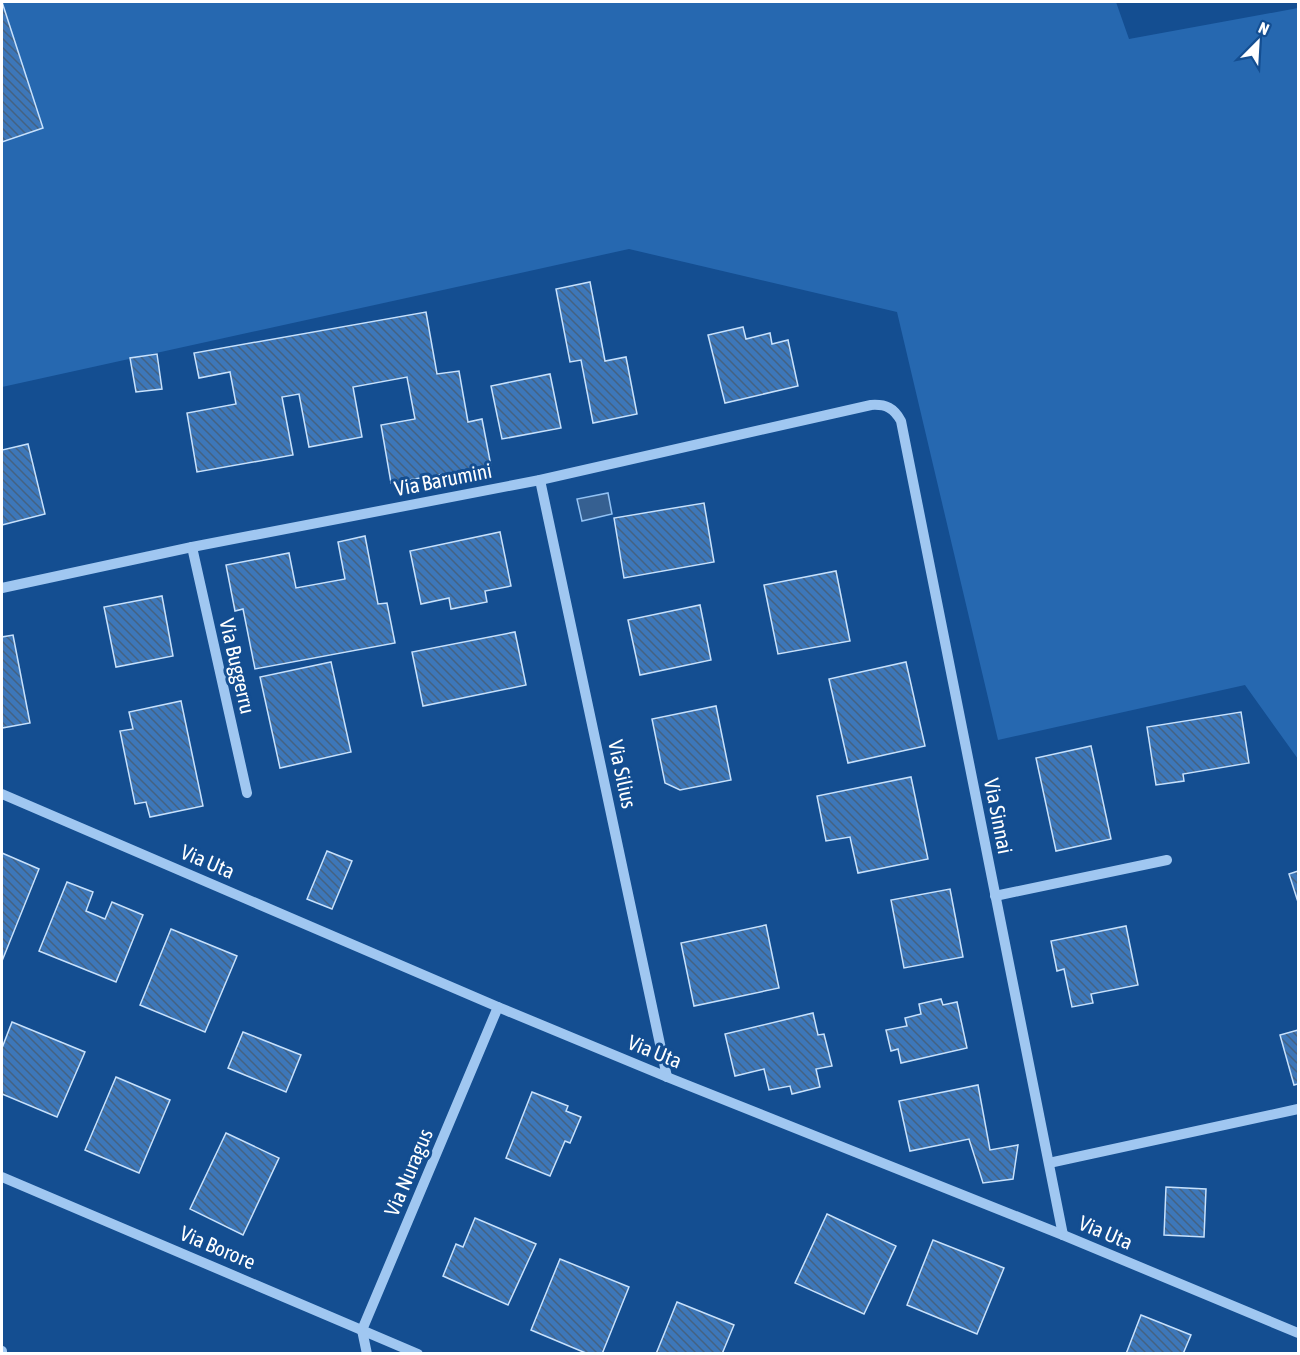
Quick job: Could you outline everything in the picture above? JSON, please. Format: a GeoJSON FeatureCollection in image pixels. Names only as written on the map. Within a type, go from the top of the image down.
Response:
{"type":"FeatureCollection","features":[{"type":"Feature","properties":{"kind":"street","name":"Via Barumini"},"geometry":{"type":"LineString","coordinates":[[2,588],[192,547],[540,480],[871,405],[890,407]]}},
{"type":"Feature","properties":{"kind":"street","name":"Via Sinnai"},"geometry":{"type":"LineString","coordinates":[[890,407],[901,421],[1063,1235]]}},
{"type":"Feature","properties":{"kind":"street","name":"Via Silius"},"geometry":{"type":"LineString","coordinates":[[540,480],[667,1077]]}},
{"type":"Feature","properties":{"kind":"street","name":"Via Buggerru"},"geometry":{"type":"LineString","coordinates":[[192,547],[247,793]]}},
{"type":"Feature","properties":{"kind":"street","name":"Via Uta"},"geometry":{"type":"LineString","coordinates":[[2,794],[498,1007],[1063,1235],[1299,1333]]}},
{"type":"Feature","properties":{"kind":"street"},"geometry":{"type":"LineString","coordinates":[[995,896],[1167,860]]}},
{"type":"Feature","properties":{"kind":"street","name":"Via Nuragus"},"geometry":{"type":"LineString","coordinates":[[362,1330],[498,1007]]}},
{"type":"Feature","properties":{"kind":"street"},"geometry":{"type":"LineString","coordinates":[[1049,1163],[1299,1109]]}},
{"type":"Feature","properties":{"kind":"street","name":"Via Borore"},"geometry":{"type":"LineString","coordinates":[[2,1177],[418,1353]]}},
{"type":"Feature","properties":{"kind":"street"},"geometry":{"type":"LineString","coordinates":[[362,1330],[367,1353]]}},
{"type":"Feature","properties":{"kind":"shaded area"},"geometry":{"type":"Polygon","coordinates":[[[2,2],[1116,2],[1129,39],[1298,8],[1298,759],[1245,685],[998,740],[897,312],[629,249],[2,387],[2,2]]]}},
{"type":"Feature","properties":{"kind":"shaded area"},"geometry":{"type":"Polygon","coordinates":[[[608,493],[612,514],[582,521],[577,499],[608,493]]]}},
{"type":"Feature","properties":{"kind":"building"},"geometry":{"type":"Polygon","coordinates":[[[2,2],[43,128],[2,142],[2,2]]]}},
{"type":"Feature","properties":{"kind":"building"},"geometry":{"type":"Polygon","coordinates":[[[590,282],[605,361],[626,357],[637,414],[593,423],[581,360],[570,362],[556,289],[590,282]]]}},
{"type":"Feature","properties":{"kind":"building"},"geometry":{"type":"Polygon","coordinates":[[[426,312],[437,374],[459,371],[468,422],[482,419],[491,466],[391,483],[381,425],[415,419],[407,377],[353,387],[362,437],[309,447],[299,394],[282,397],[293,455],[197,472],[187,413],[236,404],[230,372],[199,378],[194,353],[426,312]]]}},
{"type":"Feature","properties":{"kind":"building"},"geometry":{"type":"Polygon","coordinates":[[[743,327],[746,339],[770,333],[772,344],[788,340],[798,386],[725,403],[708,335],[743,327]]]}},
{"type":"Feature","properties":{"kind":"building"},"geometry":{"type":"Polygon","coordinates":[[[157,354],[162,389],[136,392],[130,358],[157,354]]]}},
{"type":"Feature","properties":{"kind":"building"},"geometry":{"type":"Polygon","coordinates":[[[550,374],[561,428],[502,439],[491,386],[550,374]]]}},
{"type":"Feature","properties":{"kind":"building"},"geometry":{"type":"Polygon","coordinates":[[[28,444],[45,514],[2,525],[2,450],[28,444]]]}},
{"type":"Feature","properties":{"kind":"building"},"geometry":{"type":"Polygon","coordinates":[[[704,503],[714,562],[624,578],[614,518],[704,503]]]}},
{"type":"Feature","properties":{"kind":"building"},"geometry":{"type":"Polygon","coordinates":[[[500,532],[511,586],[485,591],[487,602],[451,609],[449,598],[421,604],[410,551],[500,532]]]}},
{"type":"Feature","properties":{"kind":"building"},"geometry":{"type":"Polygon","coordinates":[[[365,536],[378,604],[387,603],[395,643],[255,669],[243,609],[235,611],[226,565],[289,553],[296,588],[345,579],[338,542],[365,536]]]}},
{"type":"Feature","properties":{"kind":"building"},"geometry":{"type":"Polygon","coordinates":[[[836,571],[850,641],[778,654],[764,585],[836,571]]]}},
{"type":"Feature","properties":{"kind":"building"},"geometry":{"type":"Polygon","coordinates":[[[162,596],[173,656],[116,667],[104,607],[162,596]]]}},
{"type":"Feature","properties":{"kind":"building"},"geometry":{"type":"Polygon","coordinates":[[[700,605],[711,660],[640,675],[628,620],[700,605]]]}},
{"type":"Feature","properties":{"kind":"building"},"geometry":{"type":"Polygon","coordinates":[[[515,632],[526,685],[423,706],[412,652],[515,632]]]}},
{"type":"Feature","properties":{"kind":"building"},"geometry":{"type":"Polygon","coordinates":[[[13,635],[30,723],[2,728],[2,637],[13,635]]]}},
{"type":"Feature","properties":{"kind":"building"},"geometry":{"type":"Polygon","coordinates":[[[331,662],[351,752],[280,768],[260,677],[331,662]]]}},
{"type":"Feature","properties":{"kind":"building"},"geometry":{"type":"Polygon","coordinates":[[[906,662],[925,746],[848,763],[829,679],[906,662]]]}},
{"type":"Feature","properties":{"kind":"building"},"geometry":{"type":"Polygon","coordinates":[[[181,701],[203,806],[150,817],[146,802],[135,804],[120,731],[133,729],[129,712],[181,701]]]}},
{"type":"Feature","properties":{"kind":"building"},"geometry":{"type":"Polygon","coordinates":[[[716,706],[731,780],[680,790],[665,783],[652,719],[716,706]]]}},
{"type":"Feature","properties":{"kind":"building"},"geometry":{"type":"Polygon","coordinates":[[[1241,712],[1249,763],[1183,774],[1184,781],[1156,785],[1147,727],[1241,712]]]}},
{"type":"Feature","properties":{"kind":"building"},"geometry":{"type":"Polygon","coordinates":[[[1091,746],[1111,839],[1056,851],[1036,758],[1091,746]]]}},
{"type":"Feature","properties":{"kind":"building"},"geometry":{"type":"Polygon","coordinates":[[[911,777],[928,859],[858,873],[850,837],[826,841],[817,796],[911,777]]]}},
{"type":"Feature","properties":{"kind":"building"},"geometry":{"type":"Polygon","coordinates":[[[327,851],[352,861],[332,909],[307,899],[327,851]]]}},
{"type":"Feature","properties":{"kind":"building"},"geometry":{"type":"Polygon","coordinates":[[[2,853],[39,869],[2,961],[2,853]]]}},
{"type":"Feature","properties":{"kind":"building"},"geometry":{"type":"Polygon","coordinates":[[[1298,871],[1298,902],[1289,874],[1298,871]]]}},
{"type":"Feature","properties":{"kind":"building"},"geometry":{"type":"Polygon","coordinates":[[[67,882],[93,892],[86,911],[105,919],[112,902],[143,915],[116,982],[39,951],[67,882]]]}},
{"type":"Feature","properties":{"kind":"building"},"geometry":{"type":"Polygon","coordinates":[[[950,889],[963,957],[904,968],[891,900],[950,889]]]}},
{"type":"Feature","properties":{"kind":"building"},"geometry":{"type":"Polygon","coordinates":[[[766,925],[779,988],[694,1006],[681,943],[766,925]]]}},
{"type":"Feature","properties":{"kind":"building"},"geometry":{"type":"Polygon","coordinates":[[[1126,926],[1138,985],[1091,994],[1093,1003],[1072,1007],[1064,969],[1057,971],[1051,941],[1126,926]]]}},
{"type":"Feature","properties":{"kind":"building"},"geometry":{"type":"Polygon","coordinates":[[[171,929],[237,956],[205,1032],[140,1005],[171,929]]]}},
{"type":"Feature","properties":{"kind":"building"},"geometry":{"type":"Polygon","coordinates":[[[941,999],[943,1005],[957,1002],[967,1048],[901,1063],[898,1049],[891,1051],[886,1030],[907,1026],[905,1018],[921,1014],[919,1004],[941,999]]]}},
{"type":"Feature","properties":{"kind":"building"},"geometry":{"type":"Polygon","coordinates":[[[813,1013],[818,1035],[824,1034],[832,1066],[816,1069],[820,1087],[792,1094],[790,1086],[769,1090],[764,1069],[735,1076],[725,1034],[813,1013]]]}},
{"type":"Feature","properties":{"kind":"building"},"geometry":{"type":"Polygon","coordinates":[[[12,1022],[85,1052],[57,1117],[2,1094],[2,1048],[12,1022]]]}},
{"type":"Feature","properties":{"kind":"building"},"geometry":{"type":"Polygon","coordinates":[[[1298,1030],[1298,1084],[1294,1085],[1280,1035],[1298,1030]]]}},
{"type":"Feature","properties":{"kind":"building"},"geometry":{"type":"Polygon","coordinates":[[[243,1032],[301,1055],[286,1092],[228,1068],[243,1032]]]}},
{"type":"Feature","properties":{"kind":"building"},"geometry":{"type":"Polygon","coordinates":[[[116,1077],[170,1100],[139,1173],[85,1150],[116,1077]]]}},
{"type":"Feature","properties":{"kind":"building"},"geometry":{"type":"Polygon","coordinates":[[[978,1085],[990,1150],[1018,1145],[1013,1179],[983,1183],[969,1139],[910,1151],[899,1101],[978,1085]]]}},
{"type":"Feature","properties":{"kind":"building"},"geometry":{"type":"Polygon","coordinates":[[[532,1092],[568,1106],[566,1111],[581,1117],[570,1143],[565,1141],[550,1176],[506,1158],[532,1092]]]}},
{"type":"Feature","properties":{"kind":"building"},"geometry":{"type":"Polygon","coordinates":[[[226,1133],[279,1158],[243,1235],[190,1209],[226,1133]]]}},
{"type":"Feature","properties":{"kind":"building"},"geometry":{"type":"Polygon","coordinates":[[[1166,1187],[1206,1189],[1204,1237],[1164,1235],[1166,1187]]]}},
{"type":"Feature","properties":{"kind":"building"},"geometry":{"type":"Polygon","coordinates":[[[827,1214],[896,1246],[864,1314],[795,1283],[827,1214]]]}},
{"type":"Feature","properties":{"kind":"building"},"geometry":{"type":"Polygon","coordinates":[[[475,1218],[536,1244],[508,1305],[443,1276],[456,1244],[463,1247],[475,1218]]]}},
{"type":"Feature","properties":{"kind":"building"},"geometry":{"type":"Polygon","coordinates":[[[933,1240],[1004,1268],[977,1334],[907,1305],[933,1240]]]}},
{"type":"Feature","properties":{"kind":"building"},"geometry":{"type":"Polygon","coordinates":[[[560,1259],[629,1287],[602,1354],[588,1354],[531,1330],[560,1259]]]}},
{"type":"Feature","properties":{"kind":"building"},"geometry":{"type":"Polygon","coordinates":[[[677,1302],[734,1325],[722,1354],[656,1354],[677,1302]]]}},
{"type":"Feature","properties":{"kind":"building"},"geometry":{"type":"Polygon","coordinates":[[[1141,1315],[1191,1335],[1183,1354],[1126,1354],[1141,1315]]]}}]}
